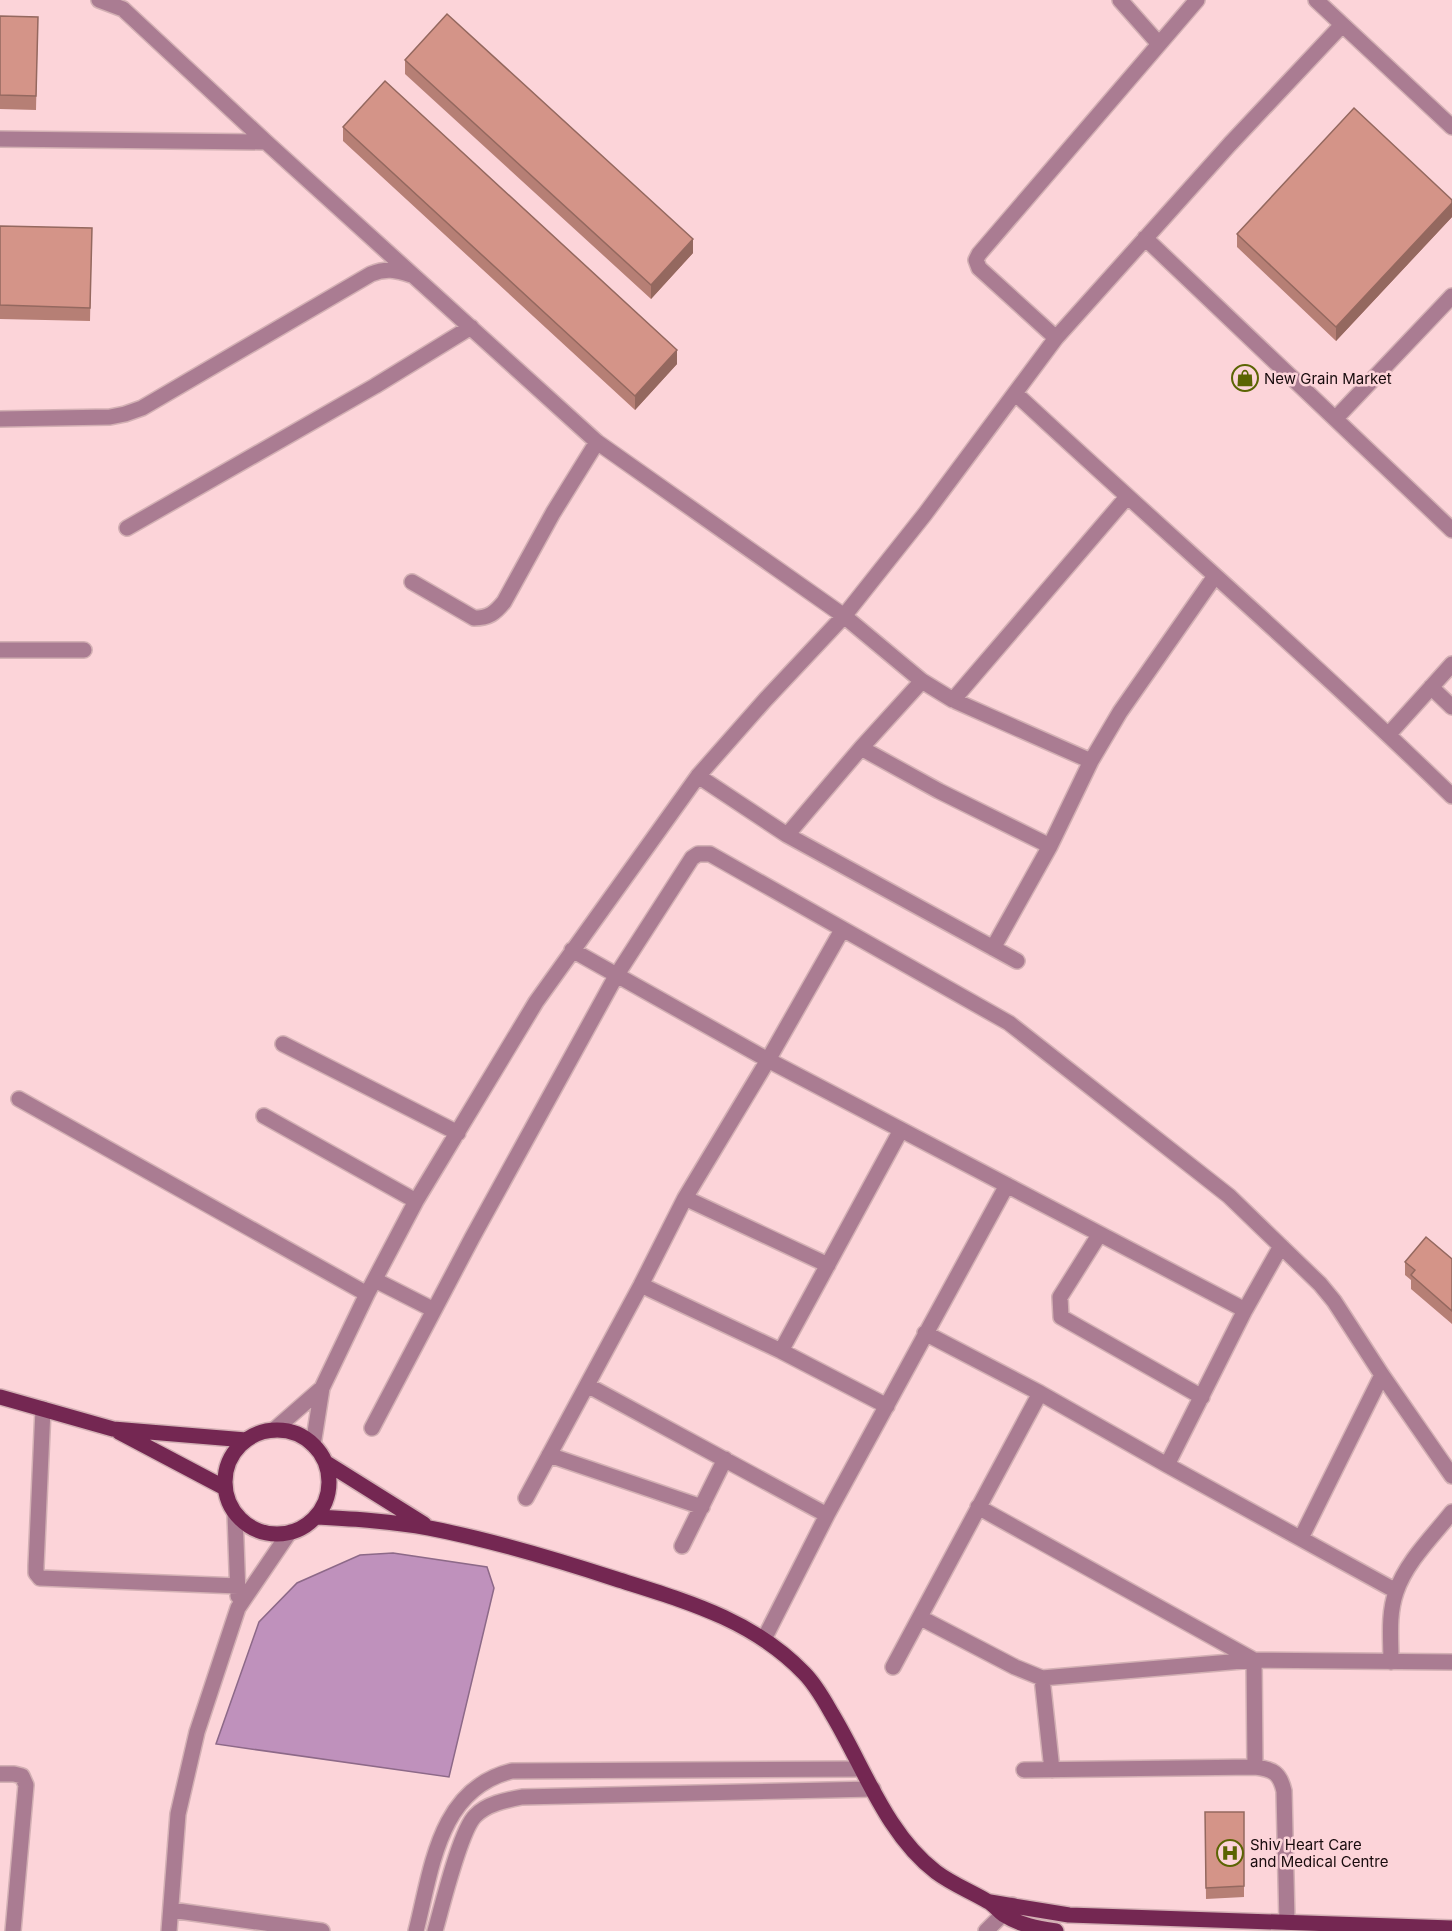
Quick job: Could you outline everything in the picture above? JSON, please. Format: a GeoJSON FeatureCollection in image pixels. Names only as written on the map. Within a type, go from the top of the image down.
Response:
{"type":"FeatureCollection","features":[{"type":"Feature","properties":{"kind":"main road"},"geometry":{"type":"LineString","coordinates":[[0,1397],[113,1429],[246,1440]]}},
{"type":"Feature","properties":{"kind":"main road"},"geometry":{"type":"LineString","coordinates":[[113,1429],[225,1488]]}},
{"type":"Feature","properties":{"kind":"main road"},"geometry":{"type":"LineString","coordinates":[[325,1462],[328,1491],[324,1505],[316,1517],[304,1527],[290,1533],[274,1535],[260,1532],[246,1525],[235,1514],[228,1502],[225,1488],[226,1470],[233,1453],[246,1440],[259,1433],[273,1430],[288,1431],[301,1436],[313,1445],[325,1462],[429,1528]]}},
{"type":"Feature","properties":{"kind":"main road"},"geometry":{"type":"LineString","coordinates":[[316,1517],[363,1519],[429,1528],[576,1564],[691,1603],[740,1624],[764,1639],[805,1673],[826,1704],[899,1832],[914,1851],[936,1872],[1008,1910],[1028,1925],[1056,1931]]}},
{"type":"Feature","properties":{"kind":"main road"},"geometry":{"type":"LineString","coordinates":[[1008,1910],[1069,1915],[1287,1922],[1383,1929],[1452,1928]]}},
{"type":"Feature","properties":{"kind":"street"},"geometry":{"type":"LineString","coordinates":[[99,0],[123,9],[597,442],[844,616],[922,681],[953,700],[1091,761]]}},
{"type":"Feature","properties":{"kind":"street"},"geometry":{"type":"LineString","coordinates":[[1120,0],[1159,44]]}},
{"type":"Feature","properties":{"kind":"street"},"geometry":{"type":"LineString","coordinates":[[1056,338],[979,268],[976,260],[1197,0]]}},
{"type":"Feature","properties":{"kind":"street"},"geometry":{"type":"LineString","coordinates":[[1316,0],[1452,127]]}},
{"type":"Feature","properties":{"kind":"street"},"geometry":{"type":"LineString","coordinates":[[313,1445],[322,1388],[367,1294],[416,1201],[536,1002],[698,776],[844,616],[925,514],[1056,338],[1342,25]]}},
{"type":"Feature","properties":{"kind":"street"},"geometry":{"type":"LineString","coordinates":[[0,139],[266,142]]}},
{"type":"Feature","properties":{"kind":"street"},"geometry":{"type":"LineString","coordinates":[[1145,238],[1452,530]]}},
{"type":"Feature","properties":{"kind":"street"},"geometry":{"type":"LineString","coordinates":[[0,419],[110,417],[125,414],[142,408],[371,274],[393,269],[415,277]]}},
{"type":"Feature","properties":{"kind":"street"},"geometry":{"type":"LineString","coordinates":[[1336,418],[1452,297]]}},
{"type":"Feature","properties":{"kind":"street"},"geometry":{"type":"LineString","coordinates":[[127,528],[356,397],[471,327]]}},
{"type":"Feature","properties":{"kind":"street"},"geometry":{"type":"LineString","coordinates":[[1015,393],[1389,734],[1452,795]]}},
{"type":"Feature","properties":{"kind":"street"},"geometry":{"type":"LineString","coordinates":[[412,582],[474,618],[486,618],[496,612],[597,442]]}},
{"type":"Feature","properties":{"kind":"street"},"geometry":{"type":"LineString","coordinates":[[953,700],[1127,497]]}},
{"type":"Feature","properties":{"kind":"street"},"geometry":{"type":"LineString","coordinates":[[993,948],[1050,846],[1091,761],[1120,712],[1215,576]]}},
{"type":"Feature","properties":{"kind":"street"},"geometry":{"type":"LineString","coordinates":[[0,650],[84,651]]}},
{"type":"Feature","properties":{"kind":"street"},"geometry":{"type":"LineString","coordinates":[[1389,734],[1452,664]]}},
{"type":"Feature","properties":{"kind":"street"},"geometry":{"type":"LineString","coordinates":[[787,835],[922,681]]}},
{"type":"Feature","properties":{"kind":"street"},"geometry":{"type":"LineString","coordinates":[[1431,687],[1452,707]]}},
{"type":"Feature","properties":{"kind":"street"},"geometry":{"type":"LineString","coordinates":[[861,748],[939,791],[1050,846]]}},
{"type":"Feature","properties":{"kind":"street"},"geometry":{"type":"LineString","coordinates":[[698,776],[787,835],[1017,961]]}},
{"type":"Feature","properties":{"kind":"street"},"geometry":{"type":"LineString","coordinates":[[372,1428],[616,976],[692,858],[698,854],[710,854],[1009,1023],[1229,1196],[1320,1284],[1334,1301],[1452,1476]]}},
{"type":"Feature","properties":{"kind":"street"},"geometry":{"type":"LineString","coordinates":[[526,1498],[641,1285],[685,1198],[768,1060],[842,930]]}},
{"type":"Feature","properties":{"kind":"street"},"geometry":{"type":"LineString","coordinates":[[572,950],[768,1060],[1245,1310]]}},
{"type":"Feature","properties":{"kind":"street"},"geometry":{"type":"LineString","coordinates":[[284,1044],[458,1133]]}},
{"type":"Feature","properties":{"kind":"street"},"geometry":{"type":"LineString","coordinates":[[19,1099],[367,1294]]}},
{"type":"Feature","properties":{"kind":"street"},"geometry":{"type":"LineString","coordinates":[[264,1116],[416,1201]]}},
{"type":"Feature","properties":{"kind":"street"},"geometry":{"type":"LineString","coordinates":[[781,1351],[901,1130]]}},
{"type":"Feature","properties":{"kind":"street"},"geometry":{"type":"LineString","coordinates":[[764,1639],[827,1515],[1007,1185]]}},
{"type":"Feature","properties":{"kind":"street"},"geometry":{"type":"LineString","coordinates":[[685,1198],[828,1265]]}},
{"type":"Feature","properties":{"kind":"street"},"geometry":{"type":"LineString","coordinates":[[1099,1234],[1060,1297],[1061,1317],[1202,1397]]}},
{"type":"Feature","properties":{"kind":"street"},"geometry":{"type":"LineString","coordinates":[[1167,1466],[1245,1310],[1281,1246]]}},
{"type":"Feature","properties":{"kind":"street"},"geometry":{"type":"LineString","coordinates":[[375,1280],[434,1310]]}},
{"type":"Feature","properties":{"kind":"street"},"geometry":{"type":"LineString","coordinates":[[641,1285],[781,1351],[887,1406]]}},
{"type":"Feature","properties":{"kind":"street"},"geometry":{"type":"LineString","coordinates":[[925,1333],[1040,1393],[1167,1466],[1396,1591]]}},
{"type":"Feature","properties":{"kind":"street"},"geometry":{"type":"LineString","coordinates":[[1301,1538],[1382,1375]]}},
{"type":"Feature","properties":{"kind":"street"},"geometry":{"type":"LineString","coordinates":[[587,1385],[827,1515]]}},
{"type":"Feature","properties":{"kind":"street"},"geometry":{"type":"LineString","coordinates":[[273,1430],[322,1388]]}},
{"type":"Feature","properties":{"kind":"street"},"geometry":{"type":"LineString","coordinates":[[893,1667],[1040,1393]]}},
{"type":"Feature","properties":{"kind":"street"},"geometry":{"type":"LineString","coordinates":[[43,1409],[36,1566],[36,1573],[40,1578],[238,1586]]}},
{"type":"Feature","properties":{"kind":"street"},"geometry":{"type":"LineString","coordinates":[[549,1455],[702,1508]]}},
{"type":"Feature","properties":{"kind":"street"},"geometry":{"type":"LineString","coordinates":[[682,1546],[725,1459]]}},
{"type":"Feature","properties":{"kind":"street"},"geometry":{"type":"LineString","coordinates":[[978,1507],[1254,1660]]}},
{"type":"Feature","properties":{"kind":"street"},"geometry":{"type":"LineString","coordinates":[[1391,1662],[1391,1616],[1396,1591],[1411,1565],[1452,1512]]}},
{"type":"Feature","properties":{"kind":"street"},"geometry":{"type":"LineString","coordinates":[[235,1514],[238,1608]]}},
{"type":"Feature","properties":{"kind":"street"},"geometry":{"type":"LineString","coordinates":[[169,1931],[175,1840],[183,1789],[196,1732],[238,1608],[290,1533]]}},
{"type":"Feature","properties":{"kind":"street"},"geometry":{"type":"LineString","coordinates":[[921,1618],[1016,1667],[1042,1677],[1254,1660],[1452,1662]]}},
{"type":"Feature","properties":{"kind":"street"},"geometry":{"type":"LineString","coordinates":[[1254,1660],[1255,1767]]}},
{"type":"Feature","properties":{"kind":"street"},"geometry":{"type":"LineString","coordinates":[[1042,1677],[1052,1770]]}},
{"type":"Feature","properties":{"kind":"street"},"geometry":{"type":"LineString","coordinates":[[1024,1770],[1255,1767],[1267,1768],[1277,1773],[1284,1791],[1287,1922]]}},
{"type":"Feature","properties":{"kind":"street"},"geometry":{"type":"LineString","coordinates":[[416,1931],[442,1831],[454,1810],[475,1787],[494,1776],[512,1772],[861,1769]]}},
{"type":"Feature","properties":{"kind":"street"},"geometry":{"type":"LineString","coordinates":[[645,1770],[647,1794]]}},
{"type":"Feature","properties":{"kind":"street"},"geometry":{"type":"LineString","coordinates":[[0,1774],[14,1773],[22,1776],[26,1785],[13,1931]]}},
{"type":"Feature","properties":{"kind":"street"},"geometry":{"type":"LineString","coordinates":[[435,1931],[464,1835],[474,1817],[485,1808],[522,1797],[873,1789]]}},
{"type":"Feature","properties":{"kind":"street"},"geometry":{"type":"LineString","coordinates":[[171,1910],[322,1931]]}},
{"type":"Feature","properties":{"kind":"street"},"geometry":{"type":"LineString","coordinates":[[986,1931],[1008,1910]]}},
{"type":"Feature","properties":{"kind":"shaded area"},"geometry":{"type":"Polygon","coordinates":[[[393,1553],[487,1567],[494,1588],[449,1777],[216,1744],[259,1622],[297,1583],[360,1555],[393,1553]]]}},
{"type":"Feature","properties":{"kind":"building"},"geometry":{"type":"Polygon","coordinates":[[[447,14],[693,239],[651,285],[405,60],[447,14]]]}},
{"type":"Feature","properties":{"kind":"building"},"geometry":{"type":"Polygon","coordinates":[[[0,16],[38,17],[36,96],[0,95],[0,16]]]}},
{"type":"Feature","properties":{"kind":"building"},"geometry":{"type":"Polygon","coordinates":[[[385,81],[677,350],[635,396],[343,127],[385,81]]]}},
{"type":"Feature","properties":{"kind":"building"},"geometry":{"type":"Polygon","coordinates":[[[1354,108],[1452,200],[1452,203],[1336,327],[1237,234],[1354,108]]]}},
{"type":"Feature","properties":{"kind":"building"},"geometry":{"type":"Polygon","coordinates":[[[0,226],[92,228],[90,308],[0,305],[0,226]]]}},
{"type":"Feature","properties":{"kind":"building"},"geometry":{"type":"Polygon","coordinates":[[[1426,1237],[1452,1259],[1452,1311],[1411,1275],[1415,1270],[1405,1262],[1426,1237]]]}},
{"type":"Feature","properties":{"kind":"building"},"geometry":{"type":"Polygon","coordinates":[[[1205,1812],[1244,1812],[1244,1886],[1206,1888],[1205,1812]]]}},
{"type":"Feature","properties":{"kind":"place","name":"New Grain Market"},"geometry":{"type":"Point","coordinates":[1245,378]}},
{"type":"Feature","properties":{"kind":"place","name":"Shiv Heart Care and Medical Centre"},"geometry":{"type":"Point","coordinates":[1230,1853]}}]}
